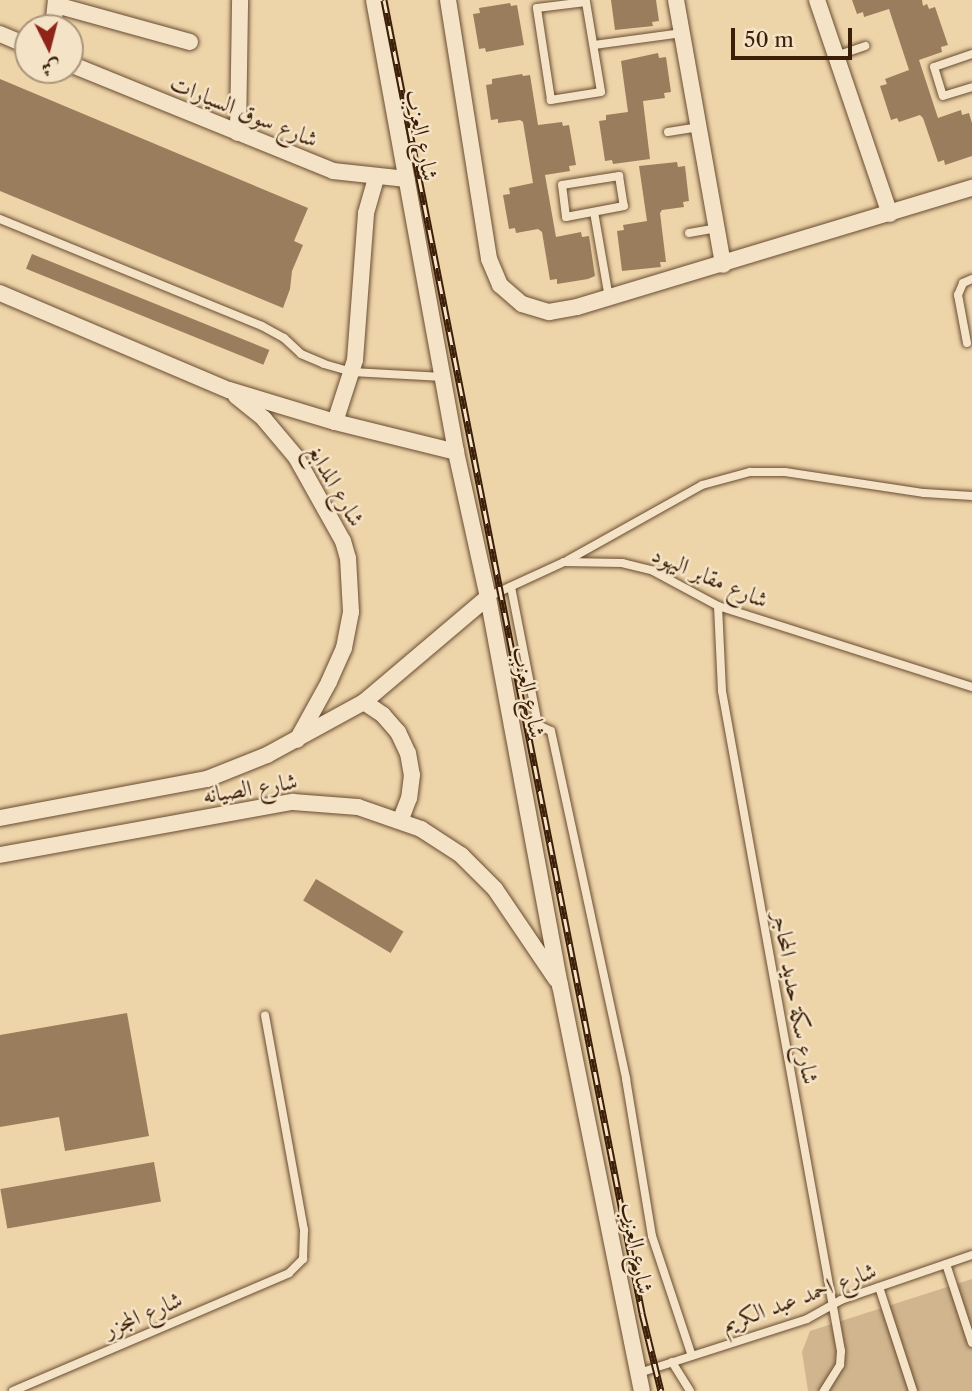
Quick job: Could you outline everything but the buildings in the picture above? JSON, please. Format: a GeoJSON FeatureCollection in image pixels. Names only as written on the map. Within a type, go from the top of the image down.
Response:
{"type":"FeatureCollection","features":[{"type":"Feature","properties":{"kind":"street"},"geometry":{"type":"LineString","coordinates":[[238,133],[240,0]]}},
{"type":"Feature","properties":{"kind":"street","name":"شارع العزب"},"geometry":{"type":"LineString","coordinates":[[374,0],[456,452],[488,597],[560,985],[642,1391]]}},
{"type":"Feature","properties":{"kind":"street"},"geometry":{"type":"LineString","coordinates":[[448,0],[489,259],[500,285],[522,304],[549,312],[609,298],[972,188]]}},
{"type":"Feature","properties":{"kind":"street"},"geometry":{"type":"LineString","coordinates":[[676,0],[723,265]]}},
{"type":"Feature","properties":{"kind":"street"},"geometry":{"type":"LineString","coordinates":[[817,0],[890,214]]}},
{"type":"Feature","properties":{"kind":"street"},"geometry":{"type":"LineString","coordinates":[[56,3],[190,42]]}},
{"type":"Feature","properties":{"kind":"street","name":"شارع سوق السيارات"},"geometry":{"type":"LineString","coordinates":[[84,70],[333,171],[407,179]]}},
{"type":"Feature","properties":{"kind":"street"},"geometry":{"type":"LineString","coordinates":[[335,422],[352,372],[366,213],[376,177]]}},
{"type":"Feature","properties":{"kind":"street","name":"شارع المدابغ"},"geometry":{"type":"LineString","coordinates":[[0,293],[229,390],[335,422],[456,452]]}},
{"type":"Feature","properties":{"kind":"street","name":"شارع المدابغ"},"geometry":{"type":"LineString","coordinates":[[229,390],[264,419],[296,457],[343,541],[348,558],[351,612],[344,648],[329,682],[296,741]]}},
{"type":"Feature","properties":{"kind":"street","name":"شارع الصيانه"},"geometry":{"type":"LineString","coordinates":[[0,818],[207,779],[296,741],[364,702],[488,597]]}},
{"type":"Feature","properties":{"kind":"street"},"geometry":{"type":"LineString","coordinates":[[364,702],[383,715],[398,732],[408,753],[412,775],[409,798],[401,820]]}},
{"type":"Feature","properties":{"kind":"street","name":"شارع الصيانه"},"geometry":{"type":"LineString","coordinates":[[0,855],[293,802],[348,805],[401,820],[441,841],[479,871],[509,908],[560,985]]}},
{"type":"Feature","properties":{"kind":"lane"},"geometry":{"type":"LineString","coordinates":[[586,2],[594,45],[601,92],[551,100],[537,8],[586,2]]}},
{"type":"Feature","properties":{"kind":"lane"},"geometry":{"type":"LineString","coordinates":[[594,45],[681,33]]}},
{"type":"Feature","properties":{"kind":"lane"},"geometry":{"type":"LineString","coordinates":[[836,56],[865,46]]}},
{"type":"Feature","properties":{"kind":"lane"},"geometry":{"type":"LineString","coordinates":[[972,54],[934,67],[943,96],[972,87]]}},
{"type":"Feature","properties":{"kind":"lane"},"geometry":{"type":"LineString","coordinates":[[668,132],[698,127]]}},
{"type":"Feature","properties":{"kind":"lane"},"geometry":{"type":"LineString","coordinates":[[619,176],[624,206],[594,212],[566,217],[561,186],[619,176]]}},
{"type":"Feature","properties":{"kind":"lane"},"geometry":{"type":"LineString","coordinates":[[594,212],[609,298]]}},
{"type":"Feature","properties":{"kind":"lane"},"geometry":{"type":"LineString","coordinates":[[0,219],[262,326],[284,338],[301,354],[352,372],[443,377]]}},
{"type":"Feature","properties":{"kind":"lane"},"geometry":{"type":"LineString","coordinates":[[689,233],[716,228]]}},
{"type":"Feature","properties":{"kind":"lane"},"geometry":{"type":"LineString","coordinates":[[967,343],[958,295],[963,283],[972,279]]}},
{"type":"Feature","properties":{"kind":"lane"},"geometry":{"type":"LineString","coordinates":[[564,562],[702,485],[750,472],[785,472],[925,493],[972,496]]}},
{"type":"Feature","properties":{"kind":"lane","name":"شارع مقابر اليهود"},"geometry":{"type":"LineString","coordinates":[[488,597],[564,562],[622,563],[653,571],[718,606],[972,687]]}},
{"type":"Feature","properties":{"kind":"lane"},"geometry":{"type":"LineString","coordinates":[[511,587],[538,725],[551,731],[626,1079],[652,1236],[692,1356]]}},
{"type":"Feature","properties":{"kind":"lane","name":"شارع سكة حديد المحاجر"},"geometry":{"type":"LineString","coordinates":[[718,606],[722,691],[841,1351],[840,1365],[824,1391]]}},
{"type":"Feature","properties":{"kind":"lane","name":"شارع المجزر"},"geometry":{"type":"LineString","coordinates":[[13,1391],[289,1273],[303,1259],[304,1230],[265,1016]]}},
{"type":"Feature","properties":{"kind":"lane","name":"شارع احمد عبد الكريم"},"geometry":{"type":"LineString","coordinates":[[639,1373],[807,1319],[831,1305],[972,1255]]}},
{"type":"Feature","properties":{"kind":"lane"},"geometry":{"type":"LineString","coordinates":[[946,1264],[972,1343]]}},
{"type":"Feature","properties":{"kind":"lane"},"geometry":{"type":"LineString","coordinates":[[879,1287],[913,1391]]}},
{"type":"Feature","properties":{"kind":"lane"},"geometry":{"type":"LineString","coordinates":[[672,1362],[690,1391]]}},
{"type":"Feature","properties":{"kind":"shaded area"},"geometry":{"type":"Polygon","coordinates":[[[972,1279],[972,1391],[808,1391],[802,1352],[810,1331],[972,1279]]]}},
{"type":"Feature","properties":{"kind":"railway"},"geometry":{"type":"LineString","coordinates":[[384,0],[642,1313],[661,1391]]}}]}
